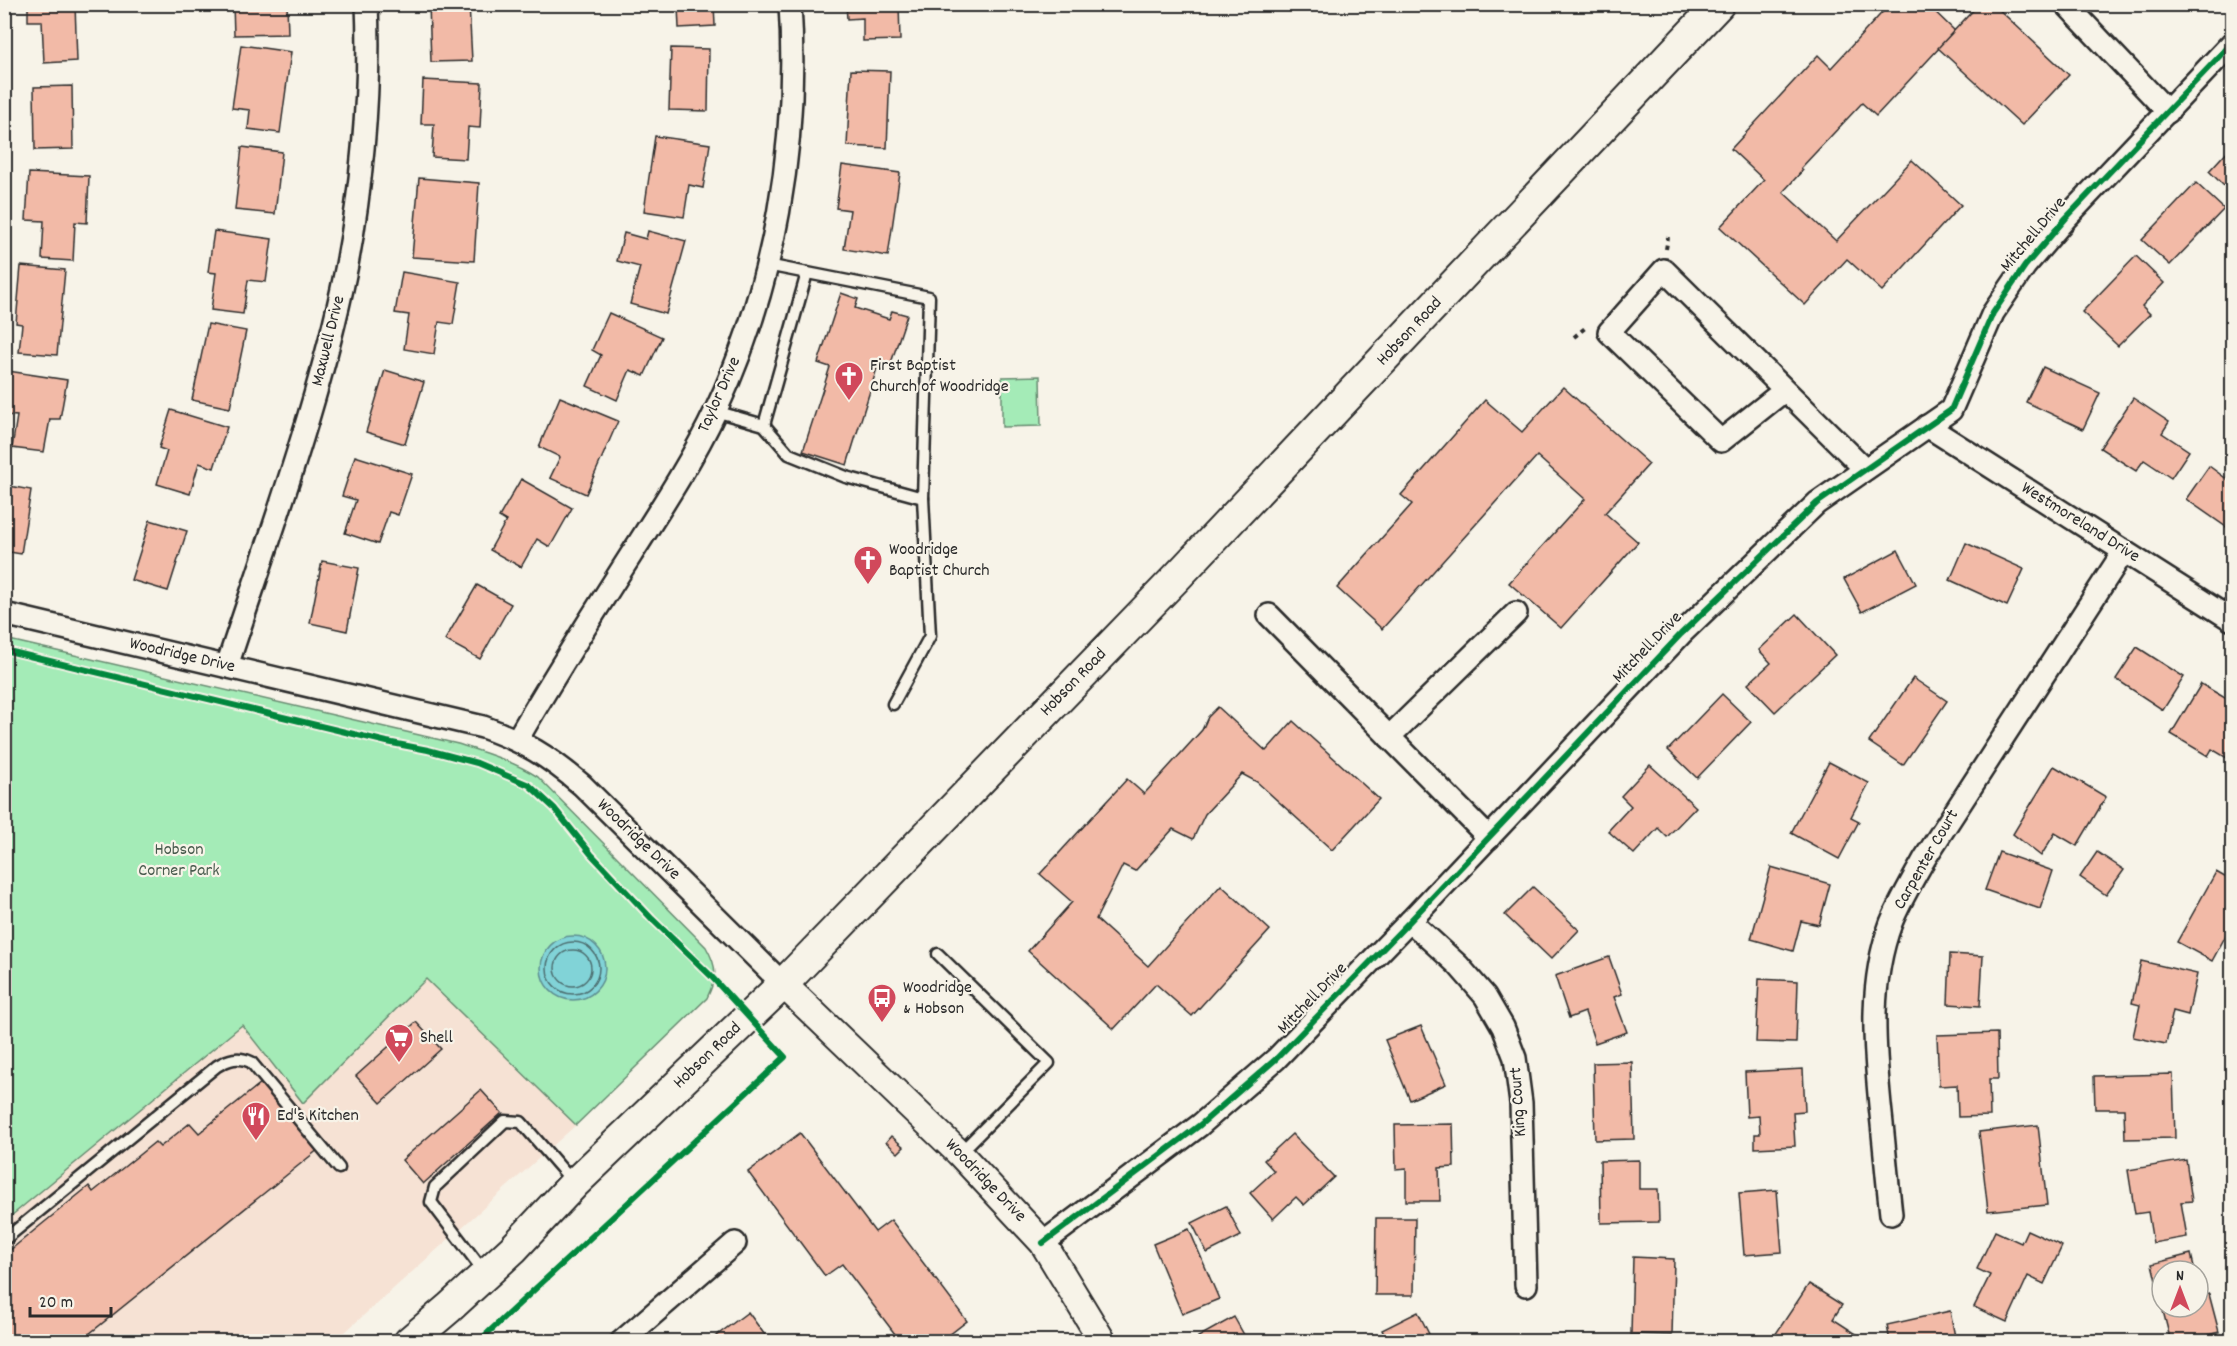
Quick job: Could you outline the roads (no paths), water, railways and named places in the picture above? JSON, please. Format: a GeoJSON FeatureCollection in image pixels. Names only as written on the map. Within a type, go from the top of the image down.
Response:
{"type":"FeatureCollection","features":[{"type":"Feature","properties":{"kind":"main road","name":"Hobson Road"},"geometry":{"type":"LineString","coordinates":[[409,1341],[513,1249],[574,1184],[783,984],[1176,578],[1719,4]]}},
{"type":"Feature","properties":{"kind":"street","name":"Maxwell Drive"},"geometry":{"type":"LineString","coordinates":[[227,666],[304,431],[343,287],[358,195],[366,102],[367,4]]}},
{"type":"Feature","properties":{"kind":"street","name":"Taylor Drive"},"geometry":{"type":"LineString","coordinates":[[517,740],[545,691],[672,492],[715,411],[737,361],[767,265],[783,189],[793,86],[790,4]]}},
{"type":"Feature","properties":{"kind":"street"},"geometry":{"type":"LineString","coordinates":[[2066,4],[2168,112]]}},
{"type":"Feature","properties":{"kind":"street","name":"Mitchell Drive"},"geometry":{"type":"LineString","coordinates":[[1043,1243],[1200,1125],[1276,1059],[1410,921],[1681,634],[1817,503],[1951,410],[1992,313],[2025,266],[2066,218],[2232,44]]}},
{"type":"Feature","properties":{"kind":"street"},"geometry":{"type":"LineString","coordinates":[[1785,390],[1721,441],[1609,332],[1664,270],[1865,469]]}},
{"type":"Feature","properties":{"kind":"street","name":"Westmoreland Drive"},"geometry":{"type":"LineString","coordinates":[[1927,426],[2232,620]]}},
{"type":"Feature","properties":{"kind":"street","name":"Carpenter Court"},"geometry":{"type":"LineString","coordinates":[[1891,1214],[1874,1048],[1874,1011],[1878,971],[1891,924],[1925,858],[2124,551]]}},
{"type":"Feature","properties":{"kind":"street"},"geometry":{"type":"LineString","coordinates":[[1389,737],[1516,613]]}},
{"type":"Feature","properties":{"kind":"street","name":"Woodridge Drive"},"geometry":{"type":"LineString","coordinates":[[4,614],[483,727],[517,740],[546,755],[582,785],[783,984],[959,1153],[1043,1243],[1103,1341]]}},
{"type":"Feature","properties":{"kind":"street"},"geometry":{"type":"LineString","coordinates":[[1269,615],[1489,838]]}},
{"type":"Feature","properties":{"kind":"street","name":"King Court"},"geometry":{"type":"LineString","coordinates":[[1410,921],[1458,965],[1485,996],[1503,1027],[1515,1058],[1521,1103],[1526,1285]]}},
{"type":"Feature","properties":{"kind":"street"},"geometry":{"type":"LineString","coordinates":[[621,1341],[735,1243]]}},
{"type":"Feature","properties":{"kind":"lane"},"geometry":{"type":"LineString","coordinates":[[767,265],[929,297],[923,498],[930,636],[893,704]]}},
{"type":"Feature","properties":{"kind":"lane"},"geometry":{"type":"LineString","coordinates":[[764,425],[807,273]]}},
{"type":"Feature","properties":{"kind":"lane"},"geometry":{"type":"LineString","coordinates":[[715,411],[764,425],[789,454],[846,477],[923,498]]}},
{"type":"Feature","properties":{"kind":"lane"},"geometry":{"type":"LineString","coordinates":[[938,954],[1049,1063],[959,1153]]}},
{"type":"Feature","properties":{"kind":"lane"},"geometry":{"type":"LineString","coordinates":[[4,1240],[217,1065],[229,1059],[242,1058],[251,1062],[339,1168]]}},
{"type":"Feature","properties":{"kind":"lane"},"geometry":{"type":"LineString","coordinates":[[485,1273],[431,1202],[435,1187],[506,1121],[521,1122],[574,1184]]}},
{"type":"Feature","properties":{"kind":"water"},"geometry":{"type":"Polygon","coordinates":[[[573,936],[591,942],[599,950],[605,968],[599,986],[591,994],[573,1000],[555,994],[547,986],[541,968],[547,950],[555,942],[573,936]]]}},
{"type":"Feature","properties":{"kind":"place","name":"First Baptist Church of Woodridge"},"geometry":{"type":"Point","coordinates":[849,402]}},
{"type":"Feature","properties":{"kind":"place","name":"Woodridge Baptist Church"},"geometry":{"type":"Point","coordinates":[868,586]}},
{"type":"Feature","properties":{"kind":"place","name":"Woodridge & Hobson"},"geometry":{"type":"Point","coordinates":[882,1024]}},
{"type":"Feature","properties":{"kind":"place","name":"Shell"},"geometry":{"type":"Point","coordinates":[399,1064]}},
{"type":"Feature","properties":{"kind":"place","name":"Ed's Kitchen"},"geometry":{"type":"Point","coordinates":[256,1142]}},
{"type":"Feature","properties":{"kind":"park label","name":"Hobson Corner Park"},"geometry":{"type":"Point","coordinates":[179,860]}}]}
